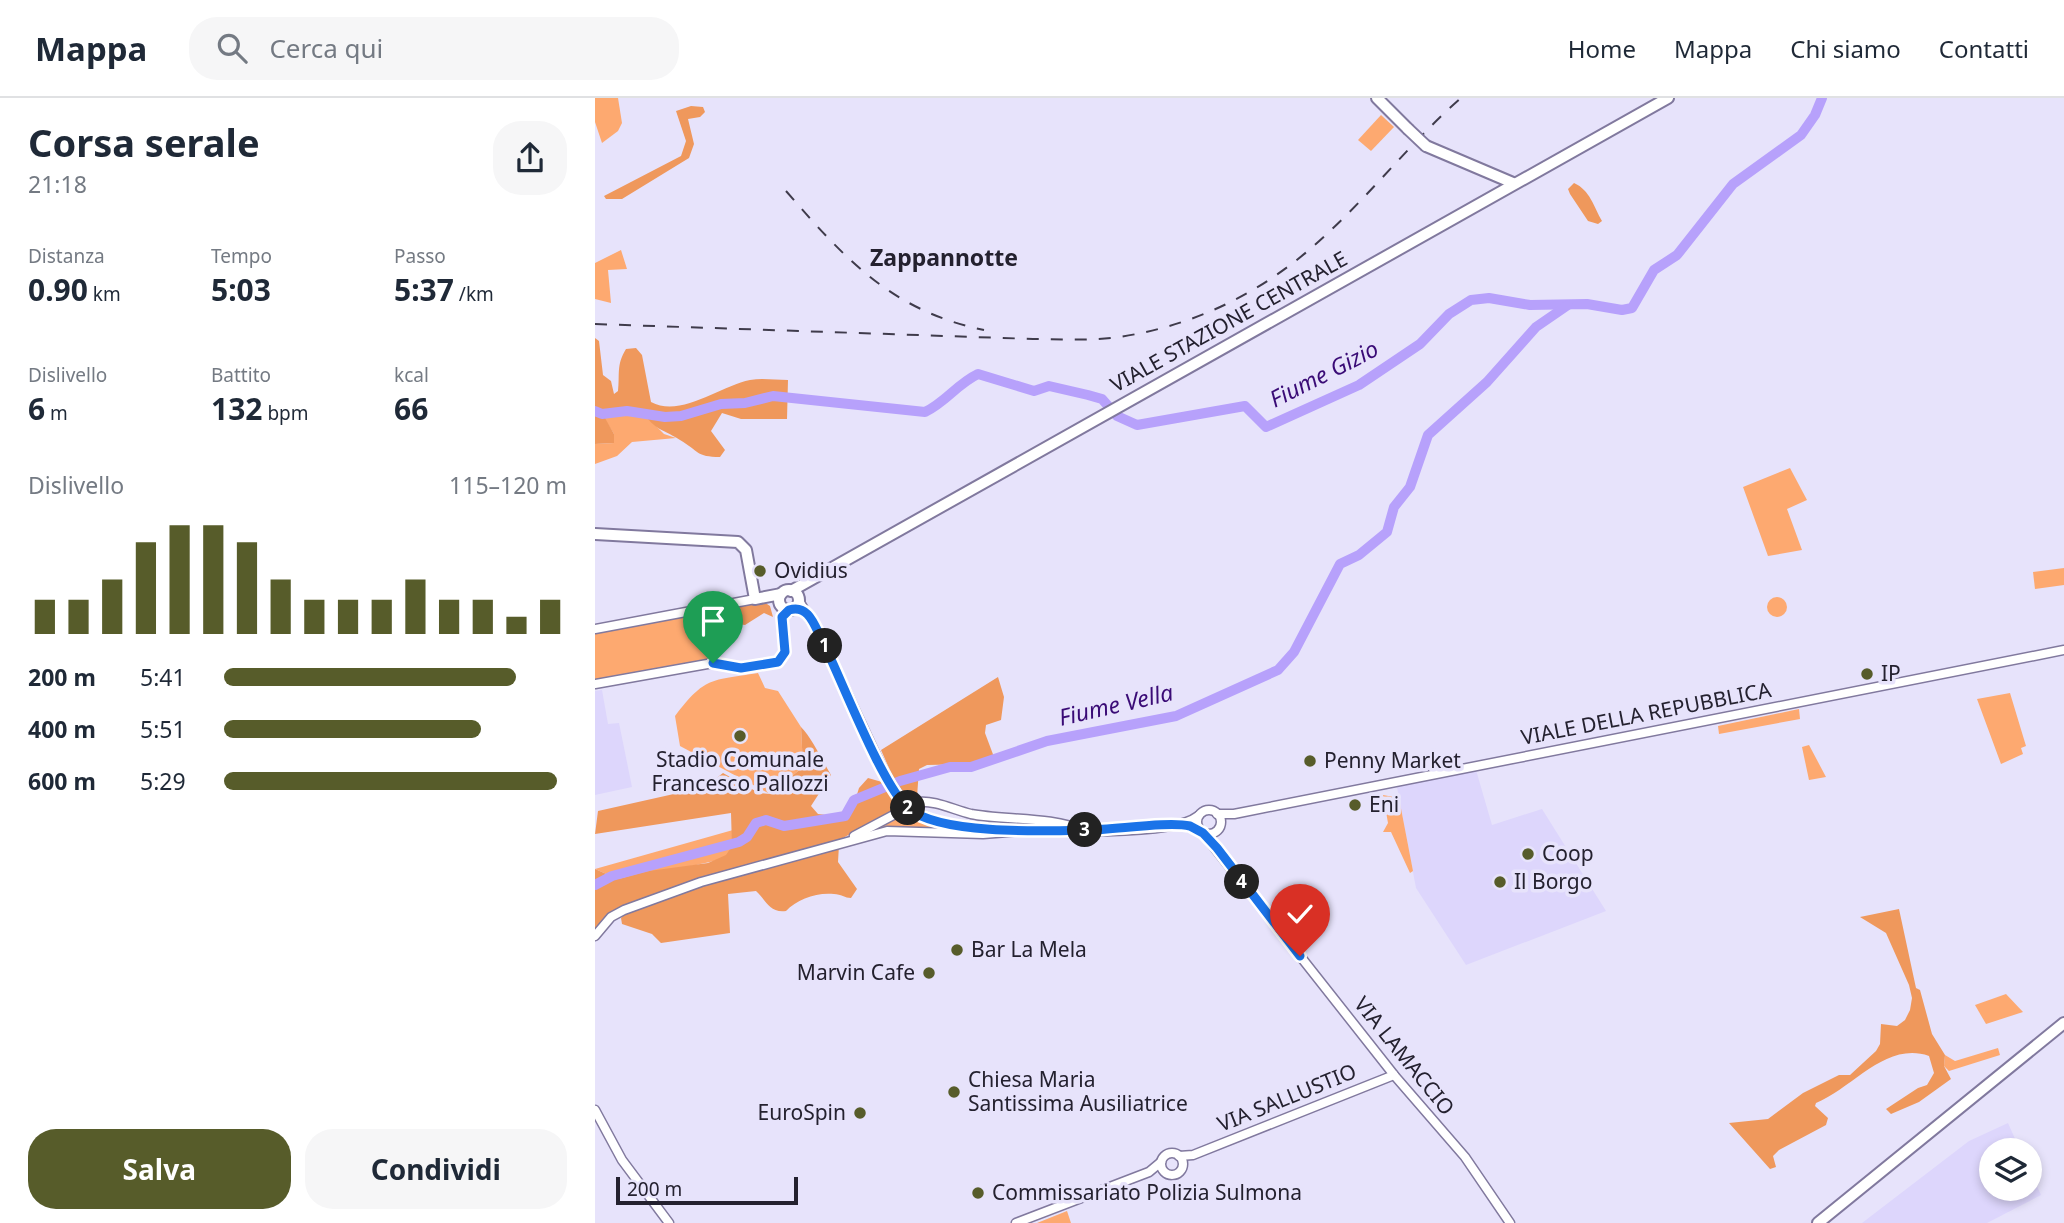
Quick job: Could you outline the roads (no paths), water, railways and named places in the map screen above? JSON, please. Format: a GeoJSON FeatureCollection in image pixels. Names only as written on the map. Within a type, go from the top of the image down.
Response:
{"type":"FeatureCollection","features":[{"type":"Feature","properties":{"kind":"main road"},"geometry":{"type":"LineString","coordinates":[[1377,98],[1426,146],[1513,183]]}},
{"type":"Feature","properties":{"kind":"main road","name":"VIALE STAZIONE CENTRALE"},"geometry":{"type":"LineString","coordinates":[[790,601],[810,583],[1103,415],[1668,98]]}},
{"type":"Feature","properties":{"kind":"main road"},"geometry":{"type":"LineString","coordinates":[[595,534],[738,542],[746,550],[759,599],[790,601]]}},
{"type":"Feature","properties":{"kind":"main road"},"geometry":{"type":"LineString","coordinates":[[1818,1223],[2064,1023]]}},
{"type":"Feature","properties":{"kind":"street"},"geometry":{"type":"LineString","coordinates":[[595,629],[759,599]]}},
{"type":"Feature","properties":{"kind":"street"},"geometry":{"type":"LineString","coordinates":[[595,684],[717,663],[741,668],[780,661],[785,652],[782,621],[790,601],[809,615],[896,794],[910,810],[936,822],[978,827],[1080,830],[1183,825],[1201,832],[1219,828]]}},
{"type":"Feature","properties":{"kind":"street","name":"VIALE DELLA REPUBBLICA"},"geometry":{"type":"LineString","coordinates":[[1217,814],[1234,814],[2064,650]]}},
{"type":"Feature","properties":{"kind":"street"},"geometry":{"type":"LineString","coordinates":[[842,842],[921,801],[971,813],[1061,824],[1080,830]]}},
{"type":"Feature","properties":{"kind":"street"},"geometry":{"type":"LineString","coordinates":[[1183,825],[1207,810],[1217,814],[1217,848]]}},
{"type":"Feature","properties":{"kind":"street","name":"VIALE DELLA REPUBBLICA"},"geometry":{"type":"LineString","coordinates":[[1219,828],[1234,814]]}},
{"type":"Feature","properties":{"kind":"street"},"geometry":{"type":"LineString","coordinates":[[1198,816],[1197,824],[1201,832]]}},
{"type":"Feature","properties":{"kind":"street"},"geometry":{"type":"LineString","coordinates":[[595,936],[611,917],[634,907],[722,875],[842,842],[897,829],[983,834],[1032,830]]}},
{"type":"Feature","properties":{"kind":"street","name":"VIA LAMACCIO"},"geometry":{"type":"LineString","coordinates":[[1201,832],[1217,848],[1394,1074],[1465,1157],[1510,1223]]}},
{"type":"Feature","properties":{"kind":"street","name":"VIA SALLUSTIO"},"geometry":{"type":"LineString","coordinates":[[1179,1156],[1193,1155],[1394,1074]]}},
{"type":"Feature","properties":{"kind":"street"},"geometry":{"type":"LineString","coordinates":[[595,1110],[622,1160],[669,1223]]}},
{"type":"Feature","properties":{"kind":"street"},"geometry":{"type":"LineString","coordinates":[[1016,1223],[1149,1172],[1169,1154],[1179,1156],[1182,1165],[1176,1174],[1149,1172]]}},
{"type":"Feature","properties":{"kind":"street","name":"VIA SALLUSTIO"},"geometry":{"type":"LineString","coordinates":[[1182,1165],[1193,1155]]}},
{"type":"Feature","properties":{"kind":"street"},"geometry":{"type":"LineString","coordinates":[[1161,1162],[1166,1173]]}},
{"type":"Feature","properties":{"kind":"waterway","name":"Fiume Gizio"},"geometry":{"type":"LineString","coordinates":[[595,411],[602,414],[627,411],[665,417],[681,416],[721,404],[745,403],[773,396],[925,412],[978,374],[1034,391],[1049,386],[1102,399],[1117,416],[1137,425],[1245,406],[1266,427],[1359,385],[1420,344],[1449,314],[1471,300],[1489,298],[1530,305],[1587,304],[1622,310],[1632,308],[1654,270],[1677,255],[1733,184],[1801,135],[1815,115],[1822,98]]}},
{"type":"Feature","properties":{"kind":"waterway","name":"Fiume Vella"},"geometry":{"type":"LineString","coordinates":[[595,885],[612,876],[739,842],[747,837],[756,823],[766,820],[784,826],[845,816],[854,800],[900,781],[950,767],[971,767],[1047,741],[1176,716],[1278,670],[1294,652],[1340,564],[1359,555],[1387,532],[1394,507],[1410,487],[1428,435],[1487,382],[1536,327],[1568,305]]}},
{"type":"Feature","properties":{"kind":"railway"},"geometry":{"type":"LineString","coordinates":[[595,324],[1033,339],[1098,339],[1149,331],[1178,323],[1233,301],[1284,270],[1347,215],[1461,98]]}},
{"type":"Feature","properties":{"kind":"railway"},"geometry":{"type":"LineString","coordinates":[[786,191],[850,260],[896,296],[951,321],[984,330]]}},
{"type":"Feature","properties":{"kind":"place","name":"Ovidius"},"geometry":{"type":"Point","coordinates":[760,571]}},
{"type":"Feature","properties":{"kind":"place","name":"IP"},"geometry":{"type":"Point","coordinates":[1867,674]}},
{"type":"Feature","properties":{"kind":"place","name":"Stadio Comunale Francesco Pallozzi"},"geometry":{"type":"Point","coordinates":[740,736]}},
{"type":"Feature","properties":{"kind":"place","name":"Penny Market"},"geometry":{"type":"Point","coordinates":[1310,761]}},
{"type":"Feature","properties":{"kind":"place","name":"Eni"},"geometry":{"type":"Point","coordinates":[1355,805]}},
{"type":"Feature","properties":{"kind":"place","name":"Coop"},"geometry":{"type":"Point","coordinates":[1528,854]}},
{"type":"Feature","properties":{"kind":"place","name":"Il Borgo"},"geometry":{"type":"Point","coordinates":[1500,882]}},
{"type":"Feature","properties":{"kind":"place","name":"Bar La Mela"},"geometry":{"type":"Point","coordinates":[957,950]}},
{"type":"Feature","properties":{"kind":"place","name":"Marvin Cafe"},"geometry":{"type":"Point","coordinates":[929,973]}},
{"type":"Feature","properties":{"kind":"place","name":"Chiesa Maria Santissima Ausiliatrice"},"geometry":{"type":"Point","coordinates":[954,1092]}},
{"type":"Feature","properties":{"kind":"place","name":"EuroSpin"},"geometry":{"type":"Point","coordinates":[860,1113]}},
{"type":"Feature","properties":{"kind":"place","name":"Commissariato Polizia Sulmona"},"geometry":{"type":"Point","coordinates":[978,1193]}},
{"type":"Feature","properties":{"kind":"district","name":"Zappannotte"},"geometry":{"type":"Point","coordinates":[944,258]}}]}
